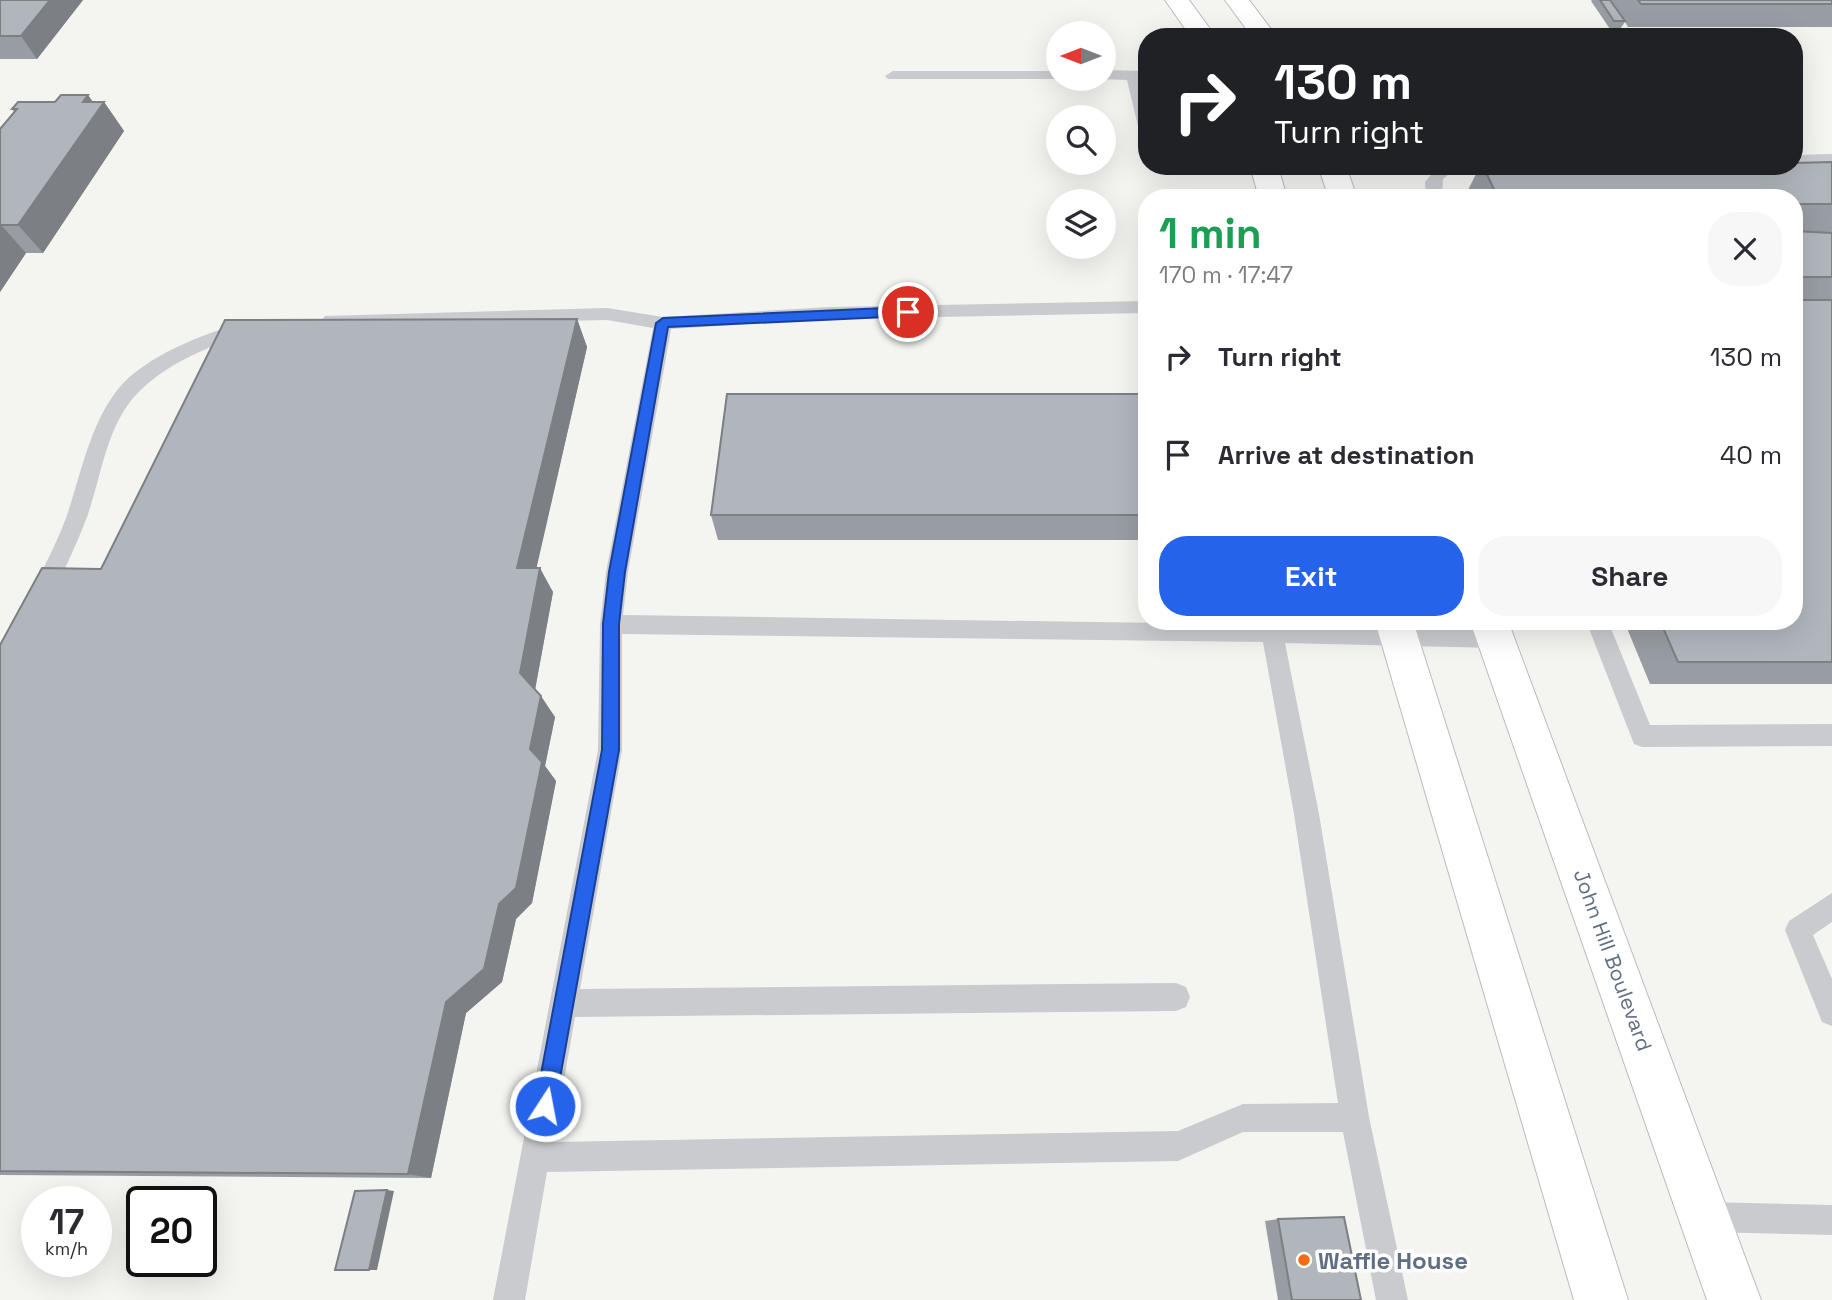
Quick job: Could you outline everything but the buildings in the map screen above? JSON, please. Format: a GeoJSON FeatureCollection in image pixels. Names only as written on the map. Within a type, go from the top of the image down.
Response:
{"type":"FeatureCollection","features":[{"type":"Feature","properties":{"kind":"street"},"geometry":{"type":"LineString","coordinates":[[1177,0],[1197,28]]}},
{"type":"Feature","properties":{"kind":"street"},"geometry":{"type":"LineString","coordinates":[[1237,0],[1258,28]]}},
{"type":"Feature","properties":{"kind":"street"},"geometry":{"type":"LineString","coordinates":[[1396,630],[1601,1300]]}},
{"type":"Feature","properties":{"kind":"street","name":"John Hill Boulevard"},"geometry":{"type":"LineString","coordinates":[[1492,630],[1734,1300]]}},
{"type":"Feature","properties":{"kind":"lane"},"geometry":{"type":"LineString","coordinates":[[1116,75],[1138,75]]}},
{"type":"Feature","properties":{"kind":"lane"},"geometry":{"type":"LineString","coordinates":[[893,76],[1046,76]]}},
{"type":"Feature","properties":{"kind":"lane"},"geometry":{"type":"LineString","coordinates":[[1803,160],[1832,159]]}},
{"type":"Feature","properties":{"kind":"lane"},"geometry":{"type":"LineString","coordinates":[[316,321],[607,314],[663,323],[829,313],[1138,307]]}},
{"type":"Feature","properties":{"kind":"lane"},"geometry":{"type":"LineString","coordinates":[[509,1300],[610,750],[611,624],[617,572],[663,323]]}},
{"type":"Feature","properties":{"kind":"lane"},"geometry":{"type":"LineString","coordinates":[[33,613],[76,517],[95,454],[126,393],[162,365],[198,345],[233,331],[264,324]]}},
{"type":"Feature","properties":{"kind":"lane"},"geometry":{"type":"LineString","coordinates":[[611,624],[1272,633],[1365,630]]}},
{"type":"Feature","properties":{"kind":"lane"},"geometry":{"type":"LineString","coordinates":[[1601,630],[1642,736],[1832,735]]}},
{"type":"Feature","properties":{"kind":"lane"},"geometry":{"type":"LineString","coordinates":[[1272,633],[1295,741],[1312,861],[1355,1117],[1392,1300]]}},
{"type":"Feature","properties":{"kind":"lane"},"geometry":{"type":"LineString","coordinates":[[1832,906],[1798,930],[1832,1012]]}},
{"type":"Feature","properties":{"kind":"lane"},"geometry":{"type":"LineString","coordinates":[[565,1003],[1176,997]]}},
{"type":"Feature","properties":{"kind":"lane"},"geometry":{"type":"LineString","coordinates":[[535,1157],[1178,1146],[1243,1118],[1355,1117]]}},
{"type":"Feature","properties":{"kind":"lane"},"geometry":{"type":"LineString","coordinates":[[1706,1217],[1832,1220]]}},
{"type":"Feature","properties":{"kind":"place","name":"Waffle House"},"geometry":{"type":"Point","coordinates":[1304,1260]}},
{"type":"Feature","properties":{"kind":"route"},"geometry":{"type":"LineString","coordinates":[[545,1106],[610,750],[611,624],[617,572],[663,323],[829,313],[908,312]]}}]}
